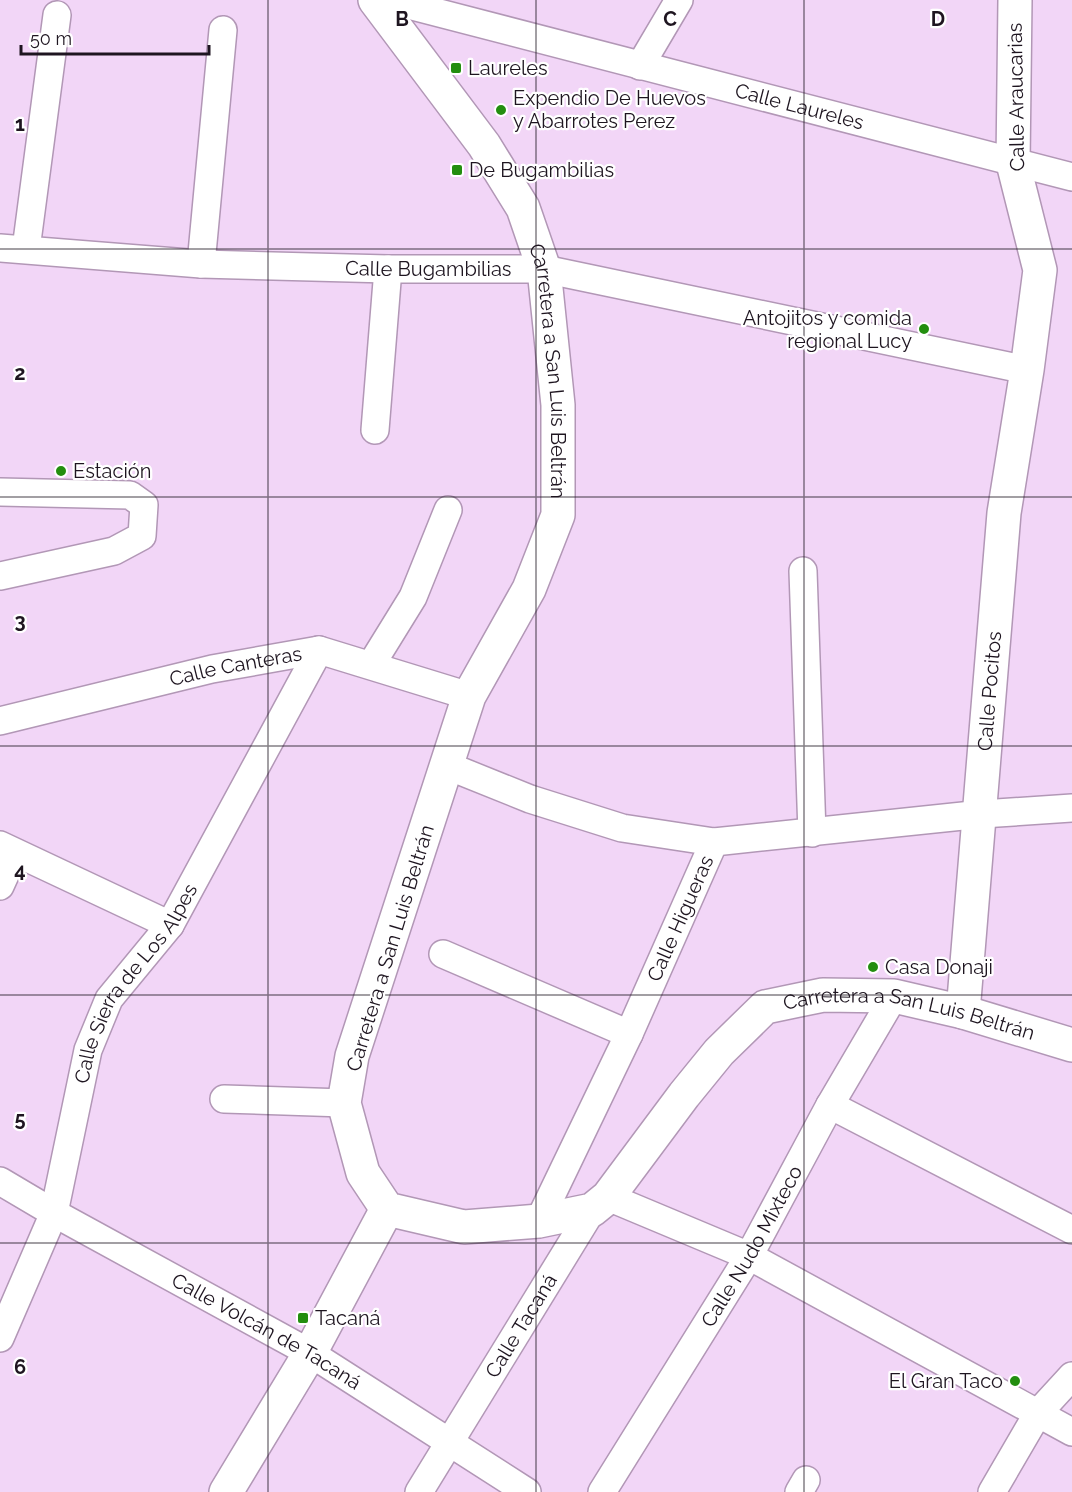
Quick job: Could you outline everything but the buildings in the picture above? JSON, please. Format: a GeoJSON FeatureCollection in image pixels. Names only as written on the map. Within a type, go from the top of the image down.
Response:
{"type":"FeatureCollection","features":[{"type":"Feature","properties":{"kind":"street","name":"Carretera a San Luis Beltrán"},"geometry":{"type":"LineString","coordinates":[[375,0],[484,144],[523,208],[544,269],[558,405],[558,515],[529,589],[469,696],[352,1056],[344,1102],[363,1173],[387,1209]]}},
{"type":"Feature","properties":{"kind":"street","name":"Calle Laureles"},"geometry":{"type":"LineString","coordinates":[[389,0],[1072,177]]}},
{"type":"Feature","properties":{"kind":"street"},"geometry":{"type":"LineString","coordinates":[[640,66],[679,0]]}},
{"type":"Feature","properties":{"kind":"street","name":"Calle Araucarias"},"geometry":{"type":"LineString","coordinates":[[1015,0],[1013,163],[1040,270],[1027,370]]}},
{"type":"Feature","properties":{"kind":"street"},"geometry":{"type":"LineString","coordinates":[[13,248],[57,15]]}},
{"type":"Feature","properties":{"kind":"street"},"geometry":{"type":"LineString","coordinates":[[201,264],[222,30]]}},
{"type":"Feature","properties":{"kind":"street","name":"Calle Bugambilias"},"geometry":{"type":"LineString","coordinates":[[13,248],[201,264],[388,270],[544,269],[1027,370]]}},
{"type":"Feature","properties":{"kind":"street"},"geometry":{"type":"LineString","coordinates":[[375,430],[388,270]]}},
{"type":"Feature","properties":{"kind":"street","name":"Calle Pocitos"},"geometry":{"type":"LineString","coordinates":[[963,1012],[1004,513],[1027,370]]}},
{"type":"Feature","properties":{"kind":"street"},"geometry":{"type":"LineString","coordinates":[[0,492],[130,495],[144,505],[141,536],[114,551],[45,568],[0,576]]}},
{"type":"Feature","properties":{"kind":"street"},"geometry":{"type":"LineString","coordinates":[[370,665],[413,597],[448,510]]}},
{"type":"Feature","properties":{"kind":"street"},"geometry":{"type":"LineString","coordinates":[[803,571],[812,832]]}},
{"type":"Feature","properties":{"kind":"street","name":"Calle Canteras"},"geometry":{"type":"LineString","coordinates":[[0,721],[212,669],[320,650],[469,696]]}},
{"type":"Feature","properties":{"kind":"street","name":"Calle Sierra de Los Alpes"},"geometry":{"type":"LineString","coordinates":[[0,1338],[54,1213],[88,1050],[109,999],[170,925],[320,650]]}},
{"type":"Feature","properties":{"kind":"street"},"geometry":{"type":"LineString","coordinates":[[448,766],[530,799],[622,828],[714,842]]}},
{"type":"Feature","properties":{"kind":"street","name":"Calle Higueras"},"geometry":{"type":"LineString","coordinates":[[538,1221],[629,1034],[714,842],[981,814],[1072,808]]}},
{"type":"Feature","properties":{"kind":"street"},"geometry":{"type":"LineString","coordinates":[[0,886],[7,849],[170,925]]}},
{"type":"Feature","properties":{"kind":"street"},"geometry":{"type":"LineString","coordinates":[[443,954],[629,1034]]}},
{"type":"Feature","properties":{"kind":"street","name":"Carretera a San Luis Beltrán"},"geometry":{"type":"LineString","coordinates":[[600,1203],[719,1052],[765,1007],[823,995],[894,996],[963,1012],[1072,1045]]}},
{"type":"Feature","properties":{"kind":"street","name":"Calle Nudo Mixteco"},"geometry":{"type":"LineString","coordinates":[[602,1492],[749,1256],[830,1105],[894,996]]}},
{"type":"Feature","properties":{"kind":"street"},"geometry":{"type":"LineString","coordinates":[[224,1099],[344,1102]]}},
{"type":"Feature","properties":{"kind":"street"},"geometry":{"type":"LineString","coordinates":[[830,1105],[1072,1230]]}},
{"type":"Feature","properties":{"kind":"street","name":"Calle Volcán de Tacaná"},"geometry":{"type":"LineString","coordinates":[[0,1181],[310,1353],[526,1492]]}},
{"type":"Feature","properties":{"kind":"street"},"geometry":{"type":"LineString","coordinates":[[226,1492],[310,1353],[387,1209],[464,1227],[538,1221],[600,1203],[749,1256],[1072,1432]]}},
{"type":"Feature","properties":{"kind":"street","name":"Calle Tacaná"},"geometry":{"type":"LineString","coordinates":[[419,1492],[600,1203]]}},
{"type":"Feature","properties":{"kind":"street"},"geometry":{"type":"LineString","coordinates":[[992,1492],[1038,1413],[1072,1376]]}},
{"type":"Feature","properties":{"kind":"place","name":"Laureles"},"geometry":{"type":"Point","coordinates":[456,68]}},
{"type":"Feature","properties":{"kind":"place","name":"Expendio De Huevos y Abarrotes Perez"},"geometry":{"type":"Point","coordinates":[501,110]}},
{"type":"Feature","properties":{"kind":"place","name":"De Bugambilias"},"geometry":{"type":"Point","coordinates":[457,170]}},
{"type":"Feature","properties":{"kind":"place","name":"Antojitos y comida regional Lucy"},"geometry":{"type":"Point","coordinates":[924,329]}},
{"type":"Feature","properties":{"kind":"place","name":"Estación"},"geometry":{"type":"Point","coordinates":[61,471]}},
{"type":"Feature","properties":{"kind":"place","name":"Casa Donaji"},"geometry":{"type":"Point","coordinates":[873,967]}},
{"type":"Feature","properties":{"kind":"place","name":"Tacaná"},"geometry":{"type":"Point","coordinates":[303,1318]}},
{"type":"Feature","properties":{"kind":"place","name":"El Gran Taco"},"geometry":{"type":"Point","coordinates":[1015,1381]}}]}
